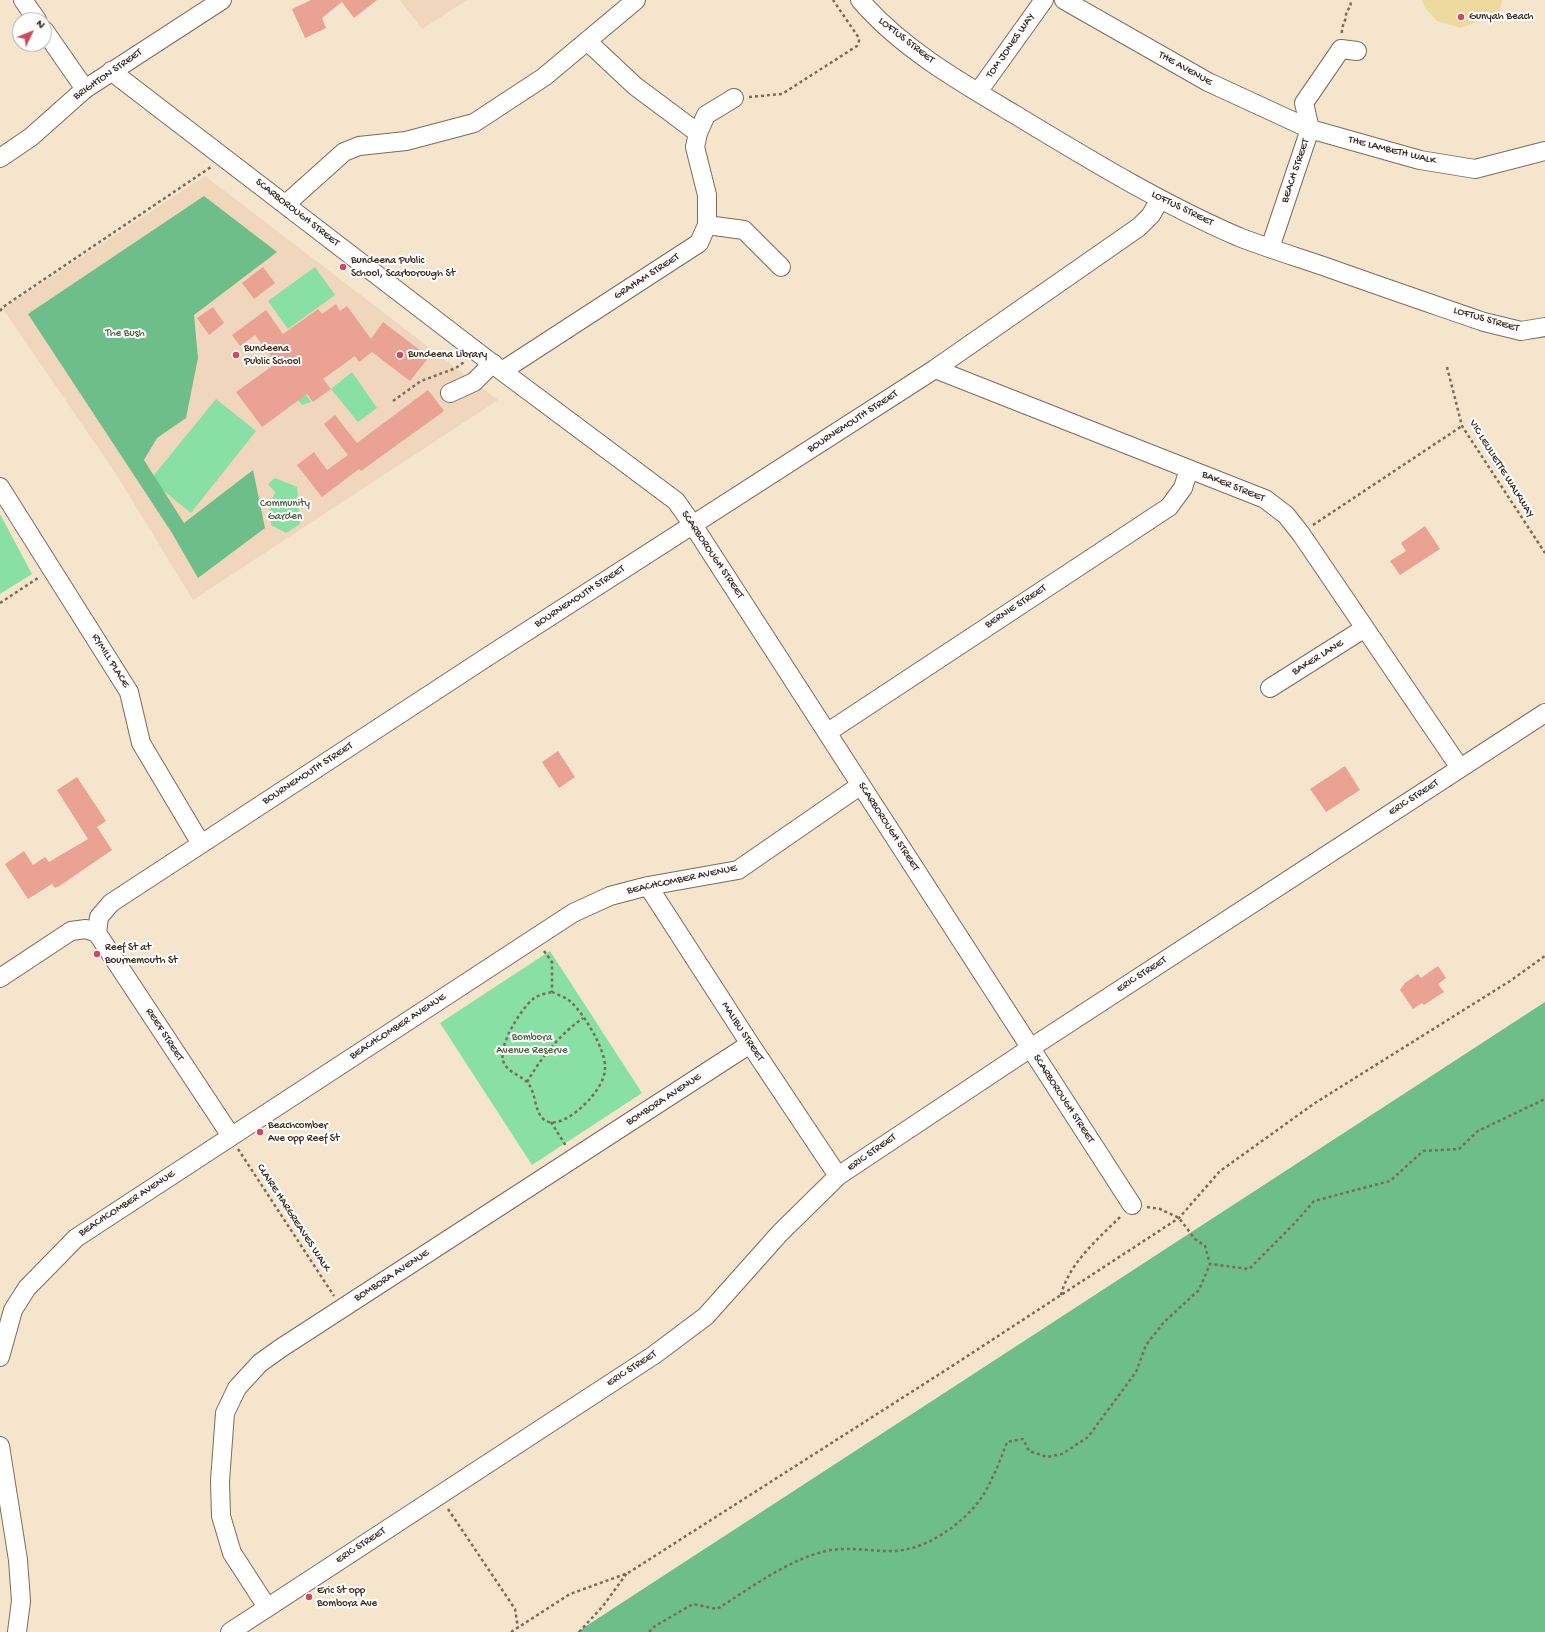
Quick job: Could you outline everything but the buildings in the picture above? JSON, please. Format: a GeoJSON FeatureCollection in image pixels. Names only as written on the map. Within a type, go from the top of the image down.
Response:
{"type":"FeatureCollection","features":[{"type":"Feature","properties":{"kind":"street"},"geometry":{"type":"LineString","coordinates":[[23,0],[31,12]]}},
{"type":"Feature","properties":{"kind":"street","name":"BRIGHTON STREET"},"geometry":{"type":"LineString","coordinates":[[0,158],[31,137],[85,89],[222,0]]}},
{"type":"Feature","properties":{"kind":"street"},"geometry":{"type":"LineString","coordinates":[[286,204],[344,152],[359,146],[406,141],[474,123],[544,77],[636,0]]}},
{"type":"Feature","properties":{"kind":"street","name":"LOFTUS STREET"},"geometry":{"type":"LineString","coordinates":[[860,0],[898,37],[924,57],[978,92],[1104,168],[1160,199],[1240,237],[1484,322],[1521,331],[1545,326]]}},
{"type":"Feature","properties":{"kind":"street","name":"TOM JONES WAY"},"geometry":{"type":"LineString","coordinates":[[978,92],[1044,0]]}},
{"type":"Feature","properties":{"kind":"street","name":"THE AVENUE"},"geometry":{"type":"LineString","coordinates":[[1064,0],[1208,82],[1310,129]]}},
{"type":"Feature","properties":{"kind":"street"},"geometry":{"type":"LineString","coordinates":[[587,41],[635,86],[698,133]]}},
{"type":"Feature","properties":{"kind":"street"},"geometry":{"type":"LineString","coordinates":[[52,42],[85,89]]}},
{"type":"Feature","properties":{"kind":"street","name":"BEACH STREET"},"geometry":{"type":"LineString","coordinates":[[1270,248],[1310,129],[1304,103],[1341,49],[1354,50]]}},
{"type":"Feature","properties":{"kind":"street","name":"SCARBOROUGH STREET"},"geometry":{"type":"LineString","coordinates":[[111,71],[497,367],[676,501],[828,732],[1030,1049],[1132,1205]]}},
{"type":"Feature","properties":{"kind":"street"},"geometry":{"type":"LineString","coordinates":[[734,98],[706,115],[698,133],[695,147],[707,195],[707,225],[744,230],[781,267]]}},
{"type":"Feature","properties":{"kind":"street","name":"THE LAMBETH WALK"},"geometry":{"type":"LineString","coordinates":[[1310,129],[1420,160],[1475,169],[1545,151]]}},
{"type":"Feature","properties":{"kind":"street","name":"BOURNEMOUTH STREET"},"geometry":{"type":"LineString","coordinates":[[97,933],[99,917],[110,903],[935,370],[1138,227],[1151,215],[1160,199]]}},
{"type":"Feature","properties":{"kind":"street","name":"GRAHAM STREET"},"geometry":{"type":"LineString","coordinates":[[450,393],[474,382],[699,243],[707,225]]}},
{"type":"Feature","properties":{"kind":"street","name":"BAKER STREET"},"geometry":{"type":"LineString","coordinates":[[935,370],[1265,499],[1286,515],[1301,534],[1460,768]]}},
{"type":"Feature","properties":{"kind":"street","name":"BERNIE STREET"},"geometry":{"type":"LineString","coordinates":[[828,732],[1169,507],[1183,488],[1189,470]]}},
{"type":"Feature","properties":{"kind":"street","name":"RYMILL PLACE"},"geometry":{"type":"LineString","coordinates":[[0,487],[129,692],[141,743],[201,844]]}},
{"type":"Feature","properties":{"kind":"street","name":"BAKER LANE"},"geometry":{"type":"LineString","coordinates":[[1270,688],[1365,628]]}},
{"type":"Feature","properties":{"kind":"street","name":"ERIC STREET"},"geometry":{"type":"LineString","coordinates":[[230,1632],[654,1355],[706,1316],[780,1233],[838,1176],[1545,713]]}},
{"type":"Feature","properties":{"kind":"street","name":"BEACHCOMBER AVENUE"},"geometry":{"type":"LineString","coordinates":[[0,1357],[13,1310],[28,1288],[46,1266],[76,1238],[535,937],[574,913],[610,896],[648,886],[738,870],[861,785]]}},
{"type":"Feature","properties":{"kind":"street","name":"MALIBU STREET"},"geometry":{"type":"LineString","coordinates":[[648,886],[750,1044],[838,1176]]}},
{"type":"Feature","properties":{"kind":"street"},"geometry":{"type":"LineString","coordinates":[[0,978],[71,931],[86,929],[97,933]]}},
{"type":"Feature","properties":{"kind":"street","name":"REEF STREET"},"geometry":{"type":"LineString","coordinates":[[97,933],[231,1136]]}},
{"type":"Feature","properties":{"kind":"street","name":"BOMBORA AVENUE"},"geometry":{"type":"LineString","coordinates":[[267,1607],[232,1552],[221,1516],[220,1481],[225,1413],[237,1388],[260,1363],[342,1308],[750,1044]]}},
{"type":"Feature","properties":{"kind":"street"},"geometry":{"type":"LineString","coordinates":[[0,1446],[18,1560],[21,1601],[17,1632]]}},
{"type":"Feature","properties":{"kind":"path"},"geometry":{"type":"LineString","coordinates":[[734,98],[775,96],[782,94],[857,46],[859,38],[833,0]]}},
{"type":"Feature","properties":{"kind":"path"},"geometry":{"type":"LineString","coordinates":[[1350,0],[1351,6],[1346,12],[1345,22],[1342,27],[1344,37],[1352,43],[1354,50]]}},
{"type":"Feature","properties":{"kind":"path"},"geometry":{"type":"LineString","coordinates":[[0,311],[3,307],[225,157]]}},
{"type":"Feature","properties":{"kind":"path"},"geometry":{"type":"LineString","coordinates":[[393,401],[421,381],[456,368],[468,359]]}},
{"type":"Feature","properties":{"kind":"path","name":"VIC LEULIETTE WALKWAY"},"geometry":{"type":"LineString","coordinates":[[1447,367],[1462,426],[1545,553]]}},
{"type":"Feature","properties":{"kind":"path"},"geometry":{"type":"LineString","coordinates":[[1301,534],[1462,426]]}},
{"type":"Feature","properties":{"kind":"path"},"geometry":{"type":"LineString","coordinates":[[0,603],[52,569]]}},
{"type":"Feature","properties":{"kind":"path"},"geometry":{"type":"LineString","coordinates":[[535,937],[552,962],[552,992]]}},
{"type":"Feature","properties":{"kind":"path"},"geometry":{"type":"LineString","coordinates":[[511,1632],[570,1594],[628,1573],[1179,1218],[1220,1171],[1315,1103],[1510,981],[1545,956]]}},
{"type":"Feature","properties":{"kind":"path"},"geometry":{"type":"LineString","coordinates":[[551,1122],[567,1118],[582,1108],[596,1092],[605,1068],[600,1048],[583,1018],[570,1001],[552,992],[533,999],[510,1032],[503,1049],[503,1061],[510,1070],[527,1082],[534,1096],[539,1113],[544,1119],[551,1122],[574,1159]]}},
{"type":"Feature","properties":{"kind":"path"},"geometry":{"type":"LineString","coordinates":[[527,1082],[534,1069],[565,1031],[583,1018]]}},
{"type":"Feature","properties":{"kind":"path"},"geometry":{"type":"LineString","coordinates":[[1210,1264],[1249,1269],[1293,1225],[1314,1201],[1390,1181],[1423,1151],[1459,1149],[1478,1131],[1545,1099]]}},
{"type":"Feature","properties":{"kind":"path","name":"CLAIRE HARGREAVES WALK"},"geometry":{"type":"LineString","coordinates":[[231,1136],[342,1308]]}},
{"type":"Feature","properties":{"kind":"path"},"geometry":{"type":"LineString","coordinates":[[649,1632],[655,1626],[693,1604],[717,1609],[773,1574],[799,1561],[827,1551],[902,1550],[928,1542],[946,1531],[966,1515],[984,1493],[999,1466],[1007,1442],[1023,1439],[1029,1451],[1047,1457],[1062,1454],[1088,1437],[1136,1372],[1146,1345],[1164,1322],[1199,1290],[1210,1264],[1205,1246],[1195,1239],[1179,1218],[1160,1208],[1132,1205],[1090,1248],[1064,1281],[1060,1295]]}},
{"type":"Feature","properties":{"kind":"path"},"geometry":{"type":"LineString","coordinates":[[439,1496],[515,1609],[518,1628]]}},
{"type":"Feature","properties":{"kind":"path"},"geometry":{"type":"LineString","coordinates":[[579,1632],[603,1606],[628,1573]]}},
{"type":"Feature","properties":{"kind":"shaded area"},"geometry":{"type":"Polygon","coordinates":[[[400,0],[467,0],[422,29],[400,0]]]}},
{"type":"Feature","properties":{"kind":"shaded area","name":"Bundeena Public School"},"geometry":{"type":"Polygon","coordinates":[[[205,176],[498,400],[193,600],[116,474],[3,309],[205,176]]]}},
{"type":"Feature","properties":{"kind":"green space","name":"The Bush"},"geometry":{"type":"Polygon","coordinates":[[[204,196],[277,252],[194,315],[198,358],[186,418],[157,438],[144,460],[184,523],[253,470],[265,528],[198,578],[172,533],[28,314],[204,196]]]}},
{"type":"Feature","properties":{"kind":"green space"},"geometry":{"type":"Polygon","coordinates":[[[315,267],[335,295],[288,329],[268,301],[315,267]]]}},
{"type":"Feature","properties":{"kind":"green space"},"geometry":{"type":"Polygon","coordinates":[[[352,372],[377,408],[358,422],[331,389],[352,372]]]}},
{"type":"Feature","properties":{"kind":"green space"},"geometry":{"type":"Polygon","coordinates":[[[297,382],[311,402],[302,405],[294,395],[297,382]]]}},
{"type":"Feature","properties":{"kind":"green space"},"geometry":{"type":"Polygon","coordinates":[[[216,399],[256,431],[191,513],[150,480],[216,399]]]}},
{"type":"Feature","properties":{"kind":"green space","name":"Community Garden"},"geometry":{"type":"Polygon","coordinates":[[[275,478],[297,487],[300,524],[286,533],[271,525],[270,506],[275,492],[268,484],[275,478]]]}},
{"type":"Feature","properties":{"kind":"green space"},"geometry":{"type":"Polygon","coordinates":[[[0,514],[32,574],[0,594],[0,514]]]}},
{"type":"Feature","properties":{"kind":"green space","name":"Bombora Avenue Reserve"},"geometry":{"type":"Polygon","coordinates":[[[550,951],[642,1093],[532,1165],[440,1023],[550,951]]]}},
{"type":"Feature","properties":{"kind":"green space"},"geometry":{"type":"Polygon","coordinates":[[[1545,1002],[1545,1632],[577,1632],[1545,1002]]]}},
{"type":"Feature","properties":{"kind":"sand","name":"Gunyah Beach"},"geometry":{"type":"Polygon","coordinates":[[[1422,0],[1502,0],[1499,14],[1460,28],[1437,21],[1425,8],[1422,0]]]}},
{"type":"Feature","properties":{"kind":"place","name":"Gunyah Beach"},"geometry":{"type":"Point","coordinates":[1461,17]}},
{"type":"Feature","properties":{"kind":"place","name":"Bundeena Public School, Scarborough St"},"geometry":{"type":"Point","coordinates":[343,267]}},
{"type":"Feature","properties":{"kind":"place","name":"Bundeena Public School"},"geometry":{"type":"Point","coordinates":[236,355]}},
{"type":"Feature","properties":{"kind":"place","name":"Bundeena Library"},"geometry":{"type":"Point","coordinates":[400,355]}},
{"type":"Feature","properties":{"kind":"place","name":"Reef St at Bournemouth St"},"geometry":{"type":"Point","coordinates":[97,954]}},
{"type":"Feature","properties":{"kind":"place","name":"Beachcomber Ave opp Reef St"},"geometry":{"type":"Point","coordinates":[260,1132]}},
{"type":"Feature","properties":{"kind":"place","name":"Eric St opp Bombora Ave"},"geometry":{"type":"Point","coordinates":[309,1597]}}]}
